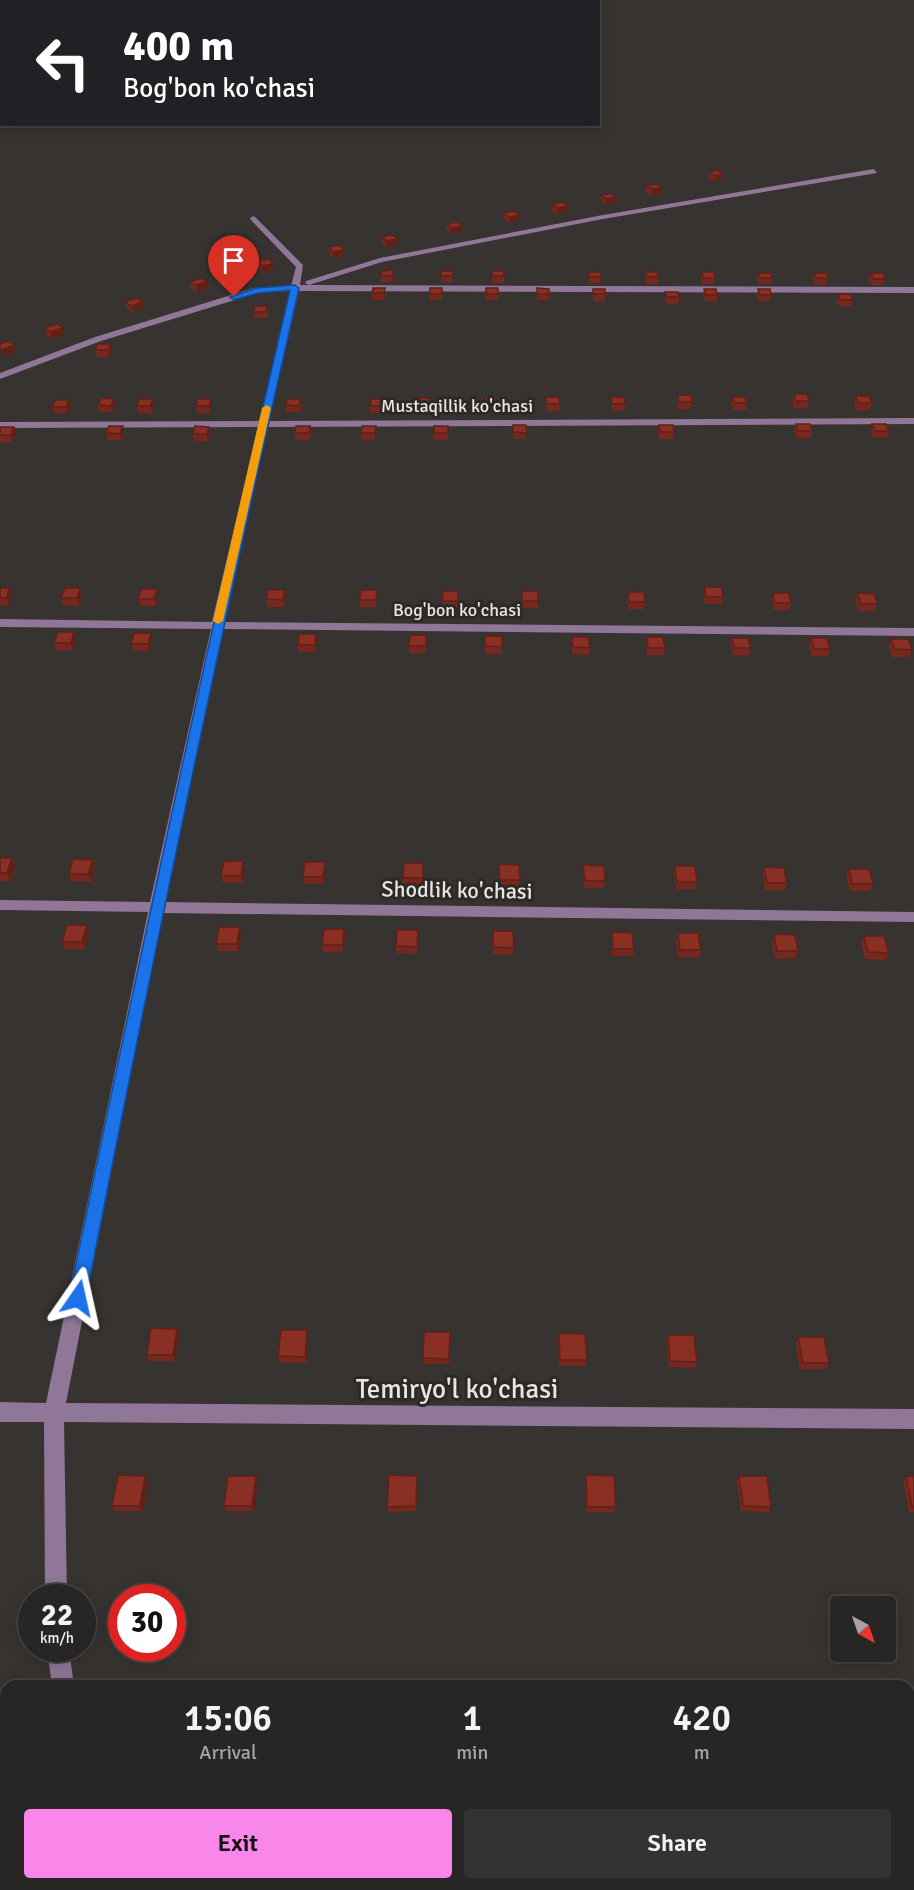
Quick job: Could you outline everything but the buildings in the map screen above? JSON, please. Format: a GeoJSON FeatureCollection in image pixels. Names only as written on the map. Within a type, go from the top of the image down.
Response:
{"type":"FeatureCollection","features":[{"type":"Feature","properties":{"kind":"street"},"geometry":{"type":"LineString","coordinates":[[295,288],[380,260],[874,171]]}},
{"type":"Feature","properties":{"kind":"street"},"geometry":{"type":"LineString","coordinates":[[56,1584],[54,1412],[156,907],[217,627],[300,267],[254,218]]}},
{"type":"Feature","properties":{"kind":"street"},"geometry":{"type":"LineString","coordinates":[[0,376],[98,339],[257,290],[295,288],[914,290]]}},
{"type":"Feature","properties":{"kind":"street","name":"Mustaqillik ko'chasi"},"geometry":{"type":"LineString","coordinates":[[0,425],[914,421]]}},
{"type":"Feature","properties":{"kind":"street","name":"Bog'bon ko'chasi"},"geometry":{"type":"LineString","coordinates":[[0,623],[217,627],[914,632]]}},
{"type":"Feature","properties":{"kind":"street","name":"Shodlik ko'chasi"},"geometry":{"type":"LineString","coordinates":[[0,905],[914,916]]}},
{"type":"Feature","properties":{"kind":"street","name":"Temiryo'l ko'chasi"},"geometry":{"type":"LineString","coordinates":[[0,1412],[914,1419]]}},
{"type":"Feature","properties":{"kind":"street"},"geometry":{"type":"LineString","coordinates":[[60,1662],[62,1680]]}},
{"type":"Feature","properties":{"kind":"slow traffic"},"geometry":{"type":"LineString","coordinates":[[218,621],[267,408]]}},
{"type":"Feature","properties":{"kind":"route"},"geometry":{"type":"LineString","coordinates":[[78,1298],[156,907],[217,627],[295,288],[257,290],[234,297]]}}]}
